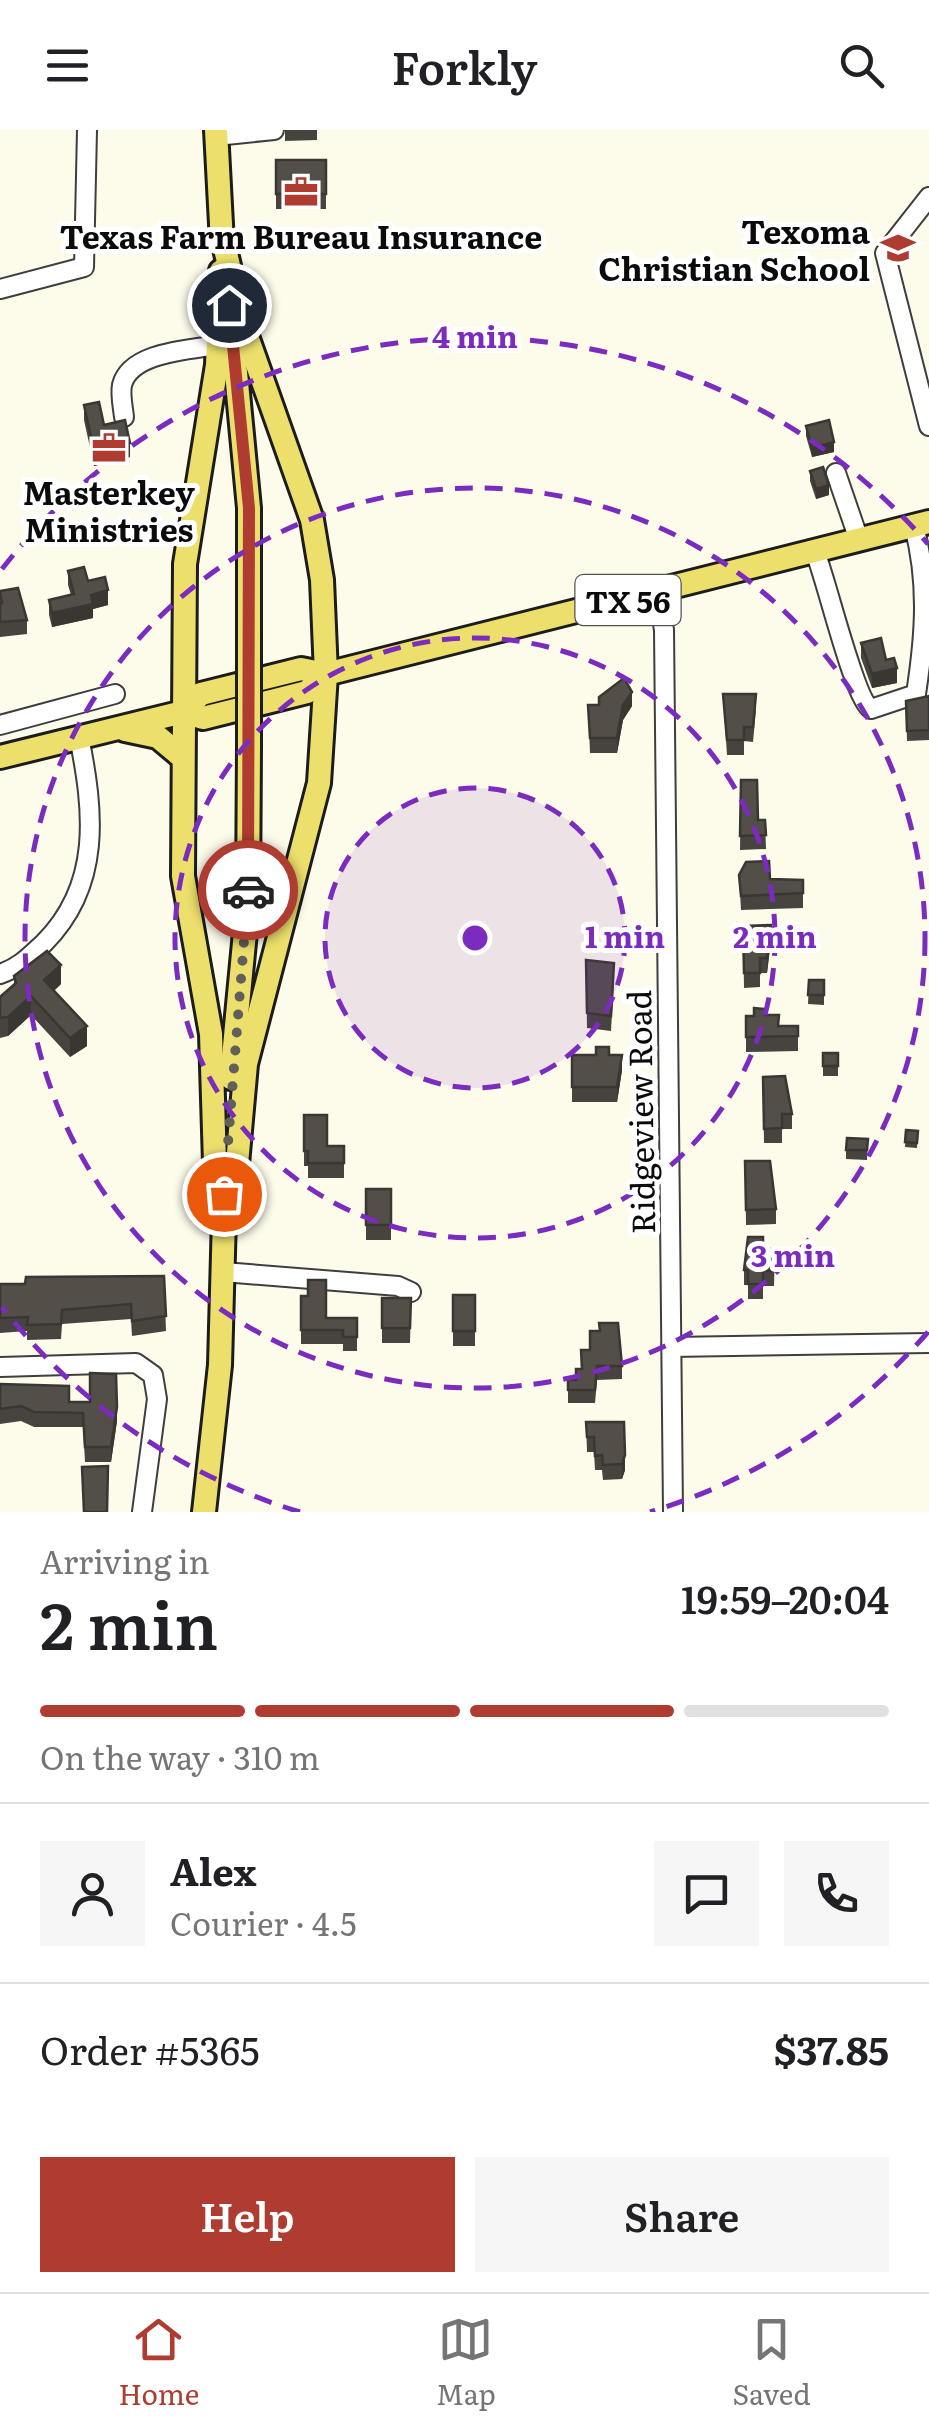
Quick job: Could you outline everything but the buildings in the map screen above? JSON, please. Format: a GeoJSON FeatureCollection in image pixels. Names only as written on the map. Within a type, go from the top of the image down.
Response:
{"type":"FeatureCollection","features":[{"type":"Feature","properties":{"kind":"main road"},"geometry":{"type":"LineString","coordinates":[[204,1512],[220,1365],[224,1194],[248,901],[249,508],[226,343],[216,133]]}},
{"type":"Feature","properties":{"kind":"main road"},"geometry":{"type":"LineString","coordinates":[[221,232],[243,325],[312,520],[326,629],[319,783],[246,1064],[237,1164],[224,1194]]}},
{"type":"Feature","properties":{"kind":"main road"},"geometry":{"type":"LineString","coordinates":[[224,1194],[214,1163],[211,1034],[183,876],[183,712],[185,564],[226,343]]}},
{"type":"Feature","properties":{"kind":"main road","name":"TX 56"},"geometry":{"type":"LineString","coordinates":[[0,757],[183,712],[201,694],[301,669],[326,674],[922,524]]}},
{"type":"Feature","properties":{"kind":"main road"},"geometry":{"type":"LineString","coordinates":[[326,629],[346,650],[376,661]]}},
{"type":"Feature","properties":{"kind":"main road"},"geometry":{"type":"LineString","coordinates":[[116,728],[158,737],[184,758]]}},
{"type":"Feature","properties":{"kind":"street"},"geometry":{"type":"LineString","coordinates":[[0,289],[84,267],[86,130]]}},
{"type":"Feature","properties":{"kind":"street"},"geometry":{"type":"LineString","coordinates":[[216,133],[274,130]]}},
{"type":"Feature","properties":{"kind":"street"},"geometry":{"type":"LineString","coordinates":[[929,197],[885,253],[929,426]]}},
{"type":"Feature","properties":{"kind":"street"},"geometry":{"type":"LineString","coordinates":[[124,417],[121,388],[128,372],[156,357],[226,343]]}},
{"type":"Feature","properties":{"kind":"street"},"geometry":{"type":"LineString","coordinates":[[836,473],[859,540]]}},
{"type":"Feature","properties":{"kind":"street"},"geometry":{"type":"LineString","coordinates":[[815,552],[834,602],[856,690],[871,709],[884,706],[916,694],[927,609],[922,524]]}},
{"type":"Feature","properties":{"kind":"street","name":"Ridgeview Road"},"geometry":{"type":"LineString","coordinates":[[658,593],[664,630],[673,1512]]}},
{"type":"Feature","properties":{"kind":"street"},"geometry":{"type":"LineString","coordinates":[[0,724],[115,694]]}},
{"type":"Feature","properties":{"kind":"street"},"geometry":{"type":"LineString","coordinates":[[0,974],[20,967],[62,925],[77,898],[91,852],[91,797],[79,738]]}},
{"type":"Feature","properties":{"kind":"street"},"geometry":{"type":"LineString","coordinates":[[223,1272],[398,1286],[411,1292]]}},
{"type":"Feature","properties":{"kind":"street"},"geometry":{"type":"LineString","coordinates":[[671,1346],[929,1343]]}},
{"type":"Feature","properties":{"kind":"street"},"geometry":{"type":"LineString","coordinates":[[0,1368],[136,1362],[153,1376],[158,1400],[142,1512]]}},
{"type":"Feature","properties":{"kind":"way so far"},"geometry":{"type":"LineString","coordinates":[[224,1194],[248,890]]}},
{"type":"Feature","properties":{"kind":"place","name":"Texas Farm Bureau Insurance"},"geometry":{"type":"Point","coordinates":[301,192]}},
{"type":"Feature","properties":{"kind":"place","name":"Texoma Christian School"},"geometry":{"type":"Point","coordinates":[898,248]}},
{"type":"Feature","properties":{"kind":"place","name":"Masterkey Ministries"},"geometry":{"type":"Point","coordinates":[109,448]}},
{"type":"Feature","properties":{"kind":"route"},"geometry":{"type":"LineString","coordinates":[[229,305],[249,508],[248,890]]}}]}
